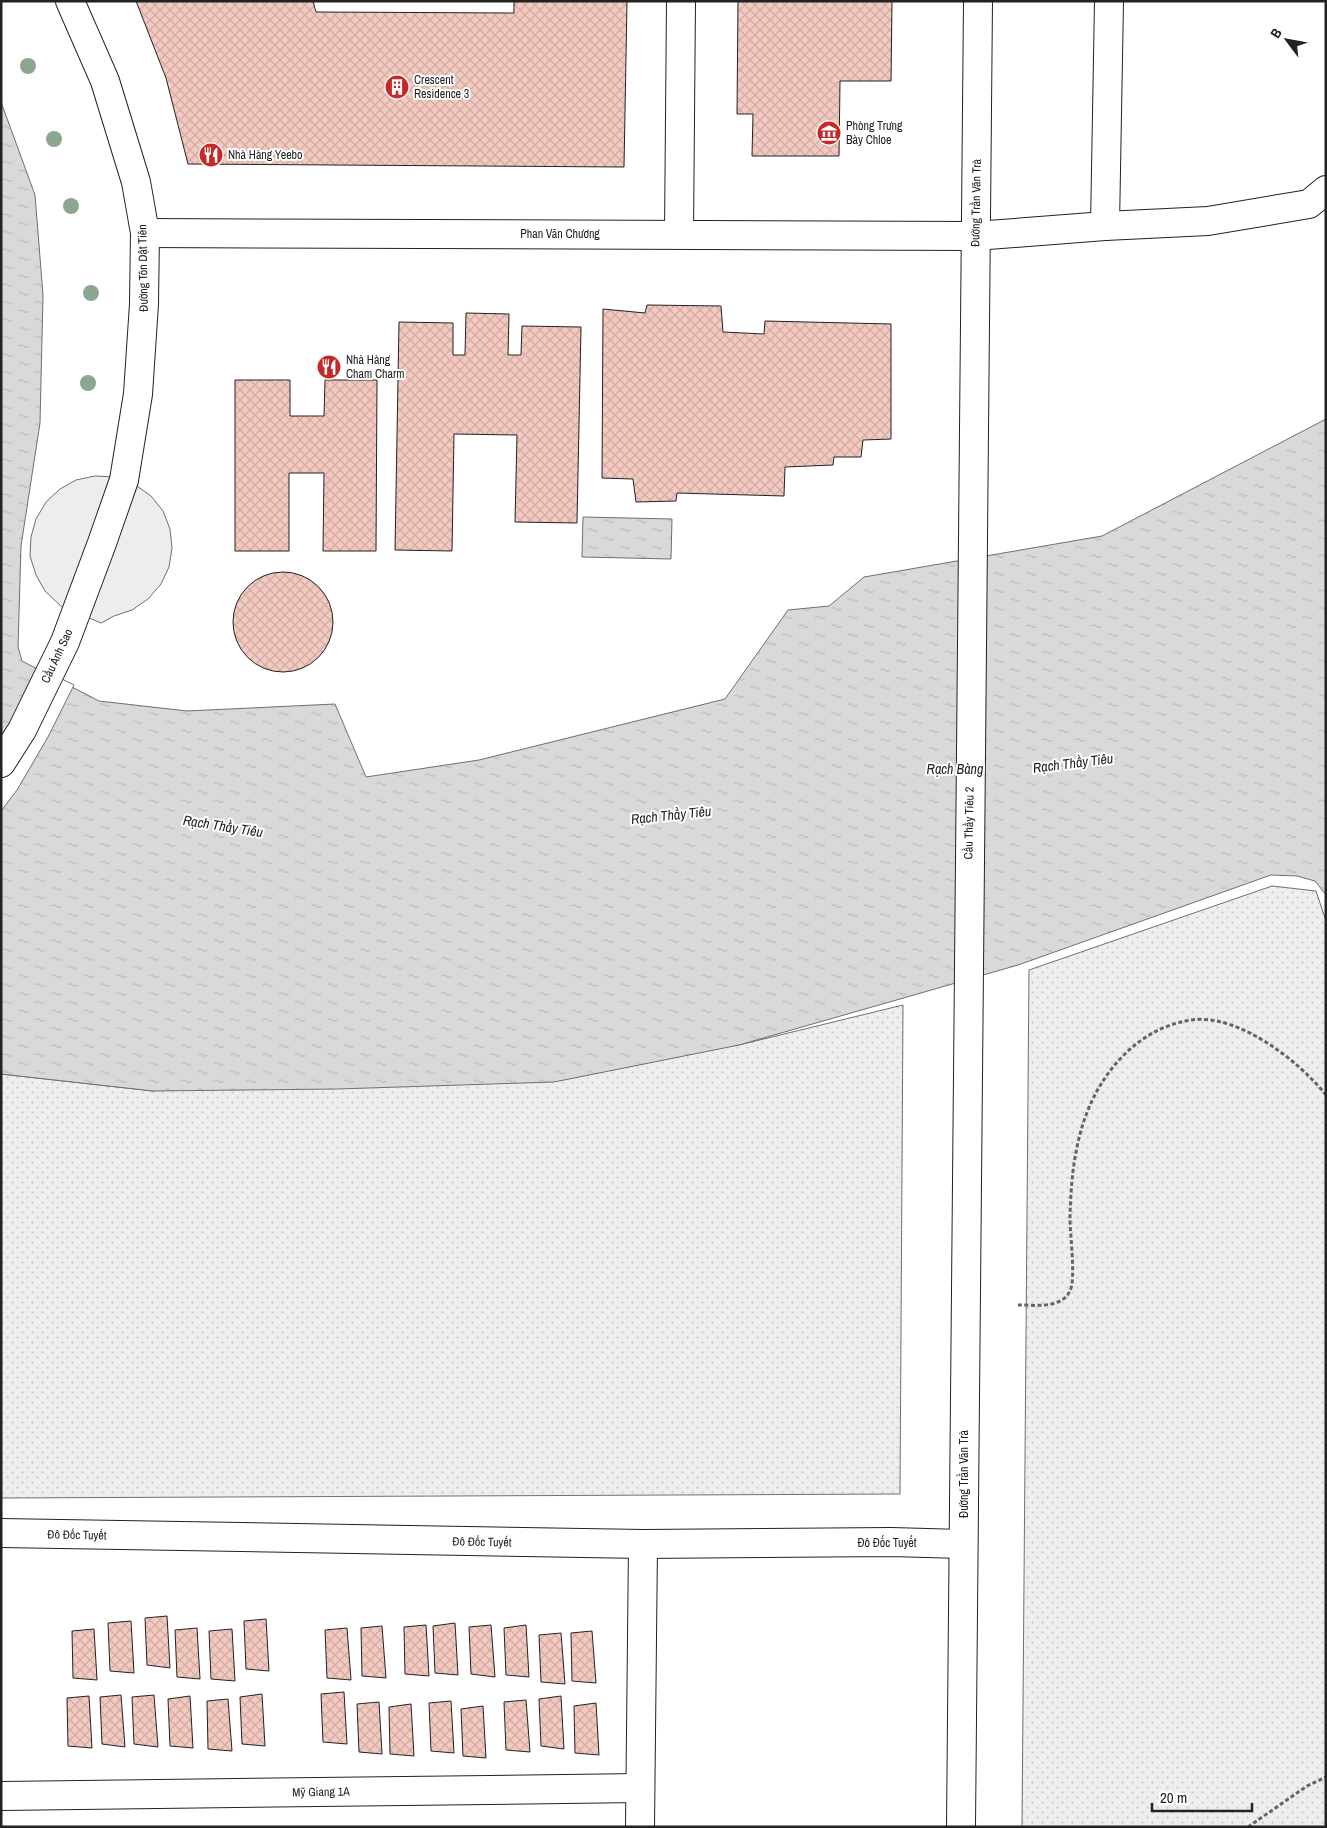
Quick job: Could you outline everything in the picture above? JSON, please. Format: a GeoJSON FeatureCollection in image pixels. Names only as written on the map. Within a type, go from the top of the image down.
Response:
{"type":"FeatureCollection","features":[{"type":"Feature","properties":{"kind":"street","name":"Đường Tôn Dật Tiên"},"geometry":{"type":"LineString","coordinates":[[70,1],[105,81],[136,182],[145,233],[144,304],[138,394],[124,480],[102,543]]}},
{"type":"Feature","properties":{"kind":"street"},"geometry":{"type":"LineString","coordinates":[[679,234],[681,1]]}},
{"type":"Feature","properties":{"kind":"street","name":"Đường Trần Văn Trà"},"geometry":{"type":"LineString","coordinates":[[973,406],[978,1]]}},
{"type":"Feature","properties":{"kind":"street"},"geometry":{"type":"LineString","coordinates":[[1105,226],[1110,1]]}},
{"type":"Feature","properties":{"kind":"street","name":"Phan Văn Chương"},"geometry":{"type":"LineString","coordinates":[[145,233],[975,236],[1105,226],[1208,221],[1309,204],[1326,190]]}},
{"type":"Feature","properties":{"kind":"street","name":"Cầu Thầy Tiêu 2"},"geometry":{"type":"LineString","coordinates":[[966,1121],[973,406]]}},
{"type":"Feature","properties":{"kind":"street","name":"Cầu Ánh Sao"},"geometry":{"type":"LineString","coordinates":[[1,763],[22,730],[65,642],[102,543]]}},
{"type":"Feature","properties":{"kind":"street","name":"Đường Trần Văn Trà"},"geometry":{"type":"LineString","coordinates":[[961,1827],[966,1121]]}},
{"type":"Feature","properties":{"kind":"street","name":"Đô Đốc Tuyết"},"geometry":{"type":"LineString","coordinates":[[1,1533],[643,1544],[891,1542],[963,1544]]}},
{"type":"Feature","properties":{"kind":"street"},"geometry":{"type":"LineString","coordinates":[[640,1827],[643,1544]]}},
{"type":"Feature","properties":{"kind":"street","name":"Mỹ Giang 1A"},"geometry":{"type":"LineString","coordinates":[[1,1796],[640,1788]]}},
{"type":"Feature","properties":{"kind":"path"},"geometry":{"type":"LineString","coordinates":[[1018,1305],[1058,1303],[1066,1297],[1071,1288],[1073,1277],[1070,1250],[1071,1208],[1075,1158],[1080,1133],[1090,1101],[1099,1086],[1118,1061],[1140,1040],[1155,1031],[1179,1023],[1206,1020],[1224,1023],[1270,1046],[1310,1077],[1326,1095]]}},
{"type":"Feature","properties":{"kind":"path"},"geometry":{"type":"LineString","coordinates":[[1248,1827],[1308,1786],[1326,1778]]}},
{"type":"Feature","properties":{"kind":"shaded area"},"geometry":{"type":"Polygon","coordinates":[[[95,476],[115,477],[130,481],[151,496],[163,511],[170,529],[172,548],[169,567],[161,584],[148,599],[132,610],[101,623],[65,610],[45,591],[36,575],[30,556],[31,537],[36,519],[46,502],[60,489],[76,480],[95,476]]]}},
{"type":"Feature","properties":{"kind":"shaded area"},"geometry":{"type":"Polygon","coordinates":[[[1272,886],[1316,891],[1326,921],[1326,1827],[1022,1827],[1029,970],[1272,886]]]}},
{"type":"Feature","properties":{"kind":"shaded area"},"geometry":{"type":"Polygon","coordinates":[[[903,1005],[900,1494],[1,1498],[1,1074],[153,1091],[739,1045],[903,1005]]]}},
{"type":"Feature","properties":{"kind":"water","name":"Rạch Bàng"},"geometry":{"type":"Polygon","coordinates":[[[1,102],[35,195],[43,295],[40,423],[21,546],[18,647],[22,661],[99,701],[187,711],[335,704],[366,777],[479,760],[725,699],[788,610],[829,606],[864,577],[1102,536],[1326,419],[1326,895],[1315,881],[1297,876],[1271,875],[1018,965],[739,1045],[554,1082],[337,1089],[153,1091],[1,1074],[1,102]]]}},
{"type":"Feature","properties":{"kind":"water"},"geometry":{"type":"Polygon","coordinates":[[[583,517],[672,519],[671,559],[582,557],[583,517]]]}},
{"type":"Feature","properties":{"kind":"pier"},"geometry":{"type":"Polygon","coordinates":[[[42,669],[74,685],[48,737],[17,790],[1,811],[1,747],[42,669]]]}},
{"type":"Feature","properties":{"kind":"building","name":"Crescent Residence 3"},"geometry":{"type":"Polygon","coordinates":[[[136,1],[313,1],[316,12],[514,13],[514,1],[627,1],[624,167],[188,164],[166,78],[136,1]]]}},
{"type":"Feature","properties":{"kind":"building"},"geometry":{"type":"Polygon","coordinates":[[[738,1],[892,1],[891,81],[840,81],[839,156],[752,156],[753,114],[737,114],[738,1]]]}},
{"type":"Feature","properties":{"kind":"building"},"geometry":{"type":"Polygon","coordinates":[[[647,305],[721,306],[723,332],[764,334],[765,321],[891,324],[891,439],[863,440],[861,457],[834,457],[833,465],[785,467],[784,496],[677,493],[676,501],[636,502],[633,479],[602,478],[603,309],[645,313],[647,305]]]}},
{"type":"Feature","properties":{"kind":"building"},"geometry":{"type":"Polygon","coordinates":[[[466,313],[509,314],[508,355],[521,355],[522,326],[581,327],[577,523],[515,522],[517,435],[454,434],[452,551],[395,550],[399,322],[453,323],[453,355],[465,355],[466,313]]]}},
{"type":"Feature","properties":{"kind":"building"},"geometry":{"type":"Polygon","coordinates":[[[235,380],[290,380],[290,416],[324,416],[325,380],[377,380],[376,551],[323,551],[324,473],[289,473],[289,551],[235,551],[235,380]]]}},
{"type":"Feature","properties":{"kind":"building"},"geometry":{"type":"Polygon","coordinates":[[[283,572],[302,576],[318,587],[329,603],[333,622],[329,641],[318,657],[302,668],[283,672],[264,668],[248,657],[237,641],[233,622],[237,603],[248,587],[264,576],[283,572]]]}},
{"type":"Feature","properties":{"kind":"building"},"geometry":{"type":"Polygon","coordinates":[[[167,1616],[170,1668],[147,1665],[145,1618],[167,1616]]]}},
{"type":"Feature","properties":{"kind":"building"},"geometry":{"type":"Polygon","coordinates":[[[266,1619],[269,1671],[246,1669],[244,1621],[266,1619]]]}},
{"type":"Feature","properties":{"kind":"building"},"geometry":{"type":"Polygon","coordinates":[[[131,1621],[134,1673],[110,1671],[108,1623],[131,1621]]]}},
{"type":"Feature","properties":{"kind":"building"},"geometry":{"type":"Polygon","coordinates":[[[455,1623],[458,1675],[435,1673],[433,1626],[455,1623]]]}},
{"type":"Feature","properties":{"kind":"building"},"geometry":{"type":"Polygon","coordinates":[[[426,1625],[429,1676],[405,1674],[404,1627],[426,1625]]]}},
{"type":"Feature","properties":{"kind":"building"},"geometry":{"type":"Polygon","coordinates":[[[491,1625],[495,1677],[471,1674],[469,1627],[491,1625]]]}},
{"type":"Feature","properties":{"kind":"building"},"geometry":{"type":"Polygon","coordinates":[[[526,1625],[529,1677],[506,1675],[504,1628],[526,1625]]]}},
{"type":"Feature","properties":{"kind":"building"},"geometry":{"type":"Polygon","coordinates":[[[382,1626],[386,1678],[362,1676],[361,1628],[382,1626]]]}},
{"type":"Feature","properties":{"kind":"building"},"geometry":{"type":"Polygon","coordinates":[[[197,1628],[200,1679],[177,1677],[175,1630],[197,1628]]]}},
{"type":"Feature","properties":{"kind":"building"},"geometry":{"type":"Polygon","coordinates":[[[347,1628],[351,1680],[327,1678],[325,1630],[347,1628]]]}},
{"type":"Feature","properties":{"kind":"building"},"geometry":{"type":"Polygon","coordinates":[[[94,1629],[97,1680],[73,1678],[72,1631],[94,1629]]]}},
{"type":"Feature","properties":{"kind":"building"},"geometry":{"type":"Polygon","coordinates":[[[232,1629],[235,1681],[211,1679],[209,1631],[232,1629]]]}},
{"type":"Feature","properties":{"kind":"building"},"geometry":{"type":"Polygon","coordinates":[[[592,1631],[596,1683],[572,1681],[571,1633],[592,1631]]]}},
{"type":"Feature","properties":{"kind":"building"},"geometry":{"type":"Polygon","coordinates":[[[561,1633],[565,1684],[541,1682],[539,1635],[561,1633]]]}},
{"type":"Feature","properties":{"kind":"building"},"geometry":{"type":"Polygon","coordinates":[[[344,1692],[347,1744],[323,1742],[321,1694],[344,1692]]]}},
{"type":"Feature","properties":{"kind":"building"},"geometry":{"type":"Polygon","coordinates":[[[262,1694],[265,1746],[242,1744],[240,1697],[262,1694]]]}},
{"type":"Feature","properties":{"kind":"building"},"geometry":{"type":"Polygon","coordinates":[[[121,1695],[125,1747],[102,1744],[100,1697],[121,1695]]]}},
{"type":"Feature","properties":{"kind":"building"},"geometry":{"type":"Polygon","coordinates":[[[154,1695],[158,1747],[134,1744],[132,1697],[154,1695]]]}},
{"type":"Feature","properties":{"kind":"building"},"geometry":{"type":"Polygon","coordinates":[[[89,1696],[92,1748],[68,1746],[67,1698],[89,1696]]]}},
{"type":"Feature","properties":{"kind":"building"},"geometry":{"type":"Polygon","coordinates":[[[190,1696],[193,1748],[170,1746],[168,1699],[190,1696]]]}},
{"type":"Feature","properties":{"kind":"building"},"geometry":{"type":"Polygon","coordinates":[[[561,1696],[564,1749],[541,1746],[539,1699],[561,1696]]]}},
{"type":"Feature","properties":{"kind":"building"},"geometry":{"type":"Polygon","coordinates":[[[228,1699],[232,1751],[208,1749],[207,1701],[228,1699]]]}},
{"type":"Feature","properties":{"kind":"building"},"geometry":{"type":"Polygon","coordinates":[[[526,1700],[530,1752],[506,1750],[504,1702],[526,1700]]]}},
{"type":"Feature","properties":{"kind":"building"},"geometry":{"type":"Polygon","coordinates":[[[451,1701],[454,1753],[431,1751],[429,1703],[451,1701]]]}},
{"type":"Feature","properties":{"kind":"building"},"geometry":{"type":"Polygon","coordinates":[[[379,1702],[382,1754],[359,1752],[357,1704],[379,1702]]]}},
{"type":"Feature","properties":{"kind":"building"},"geometry":{"type":"Polygon","coordinates":[[[596,1703],[599,1755],[575,1753],[574,1706],[596,1703]]]}},
{"type":"Feature","properties":{"kind":"building"},"geometry":{"type":"Polygon","coordinates":[[[411,1704],[414,1756],[390,1754],[389,1707],[411,1704]]]}},
{"type":"Feature","properties":{"kind":"building"},"geometry":{"type":"Polygon","coordinates":[[[483,1706],[486,1758],[463,1756],[461,1709],[483,1706]]]}},
{"type":"Feature","properties":{"kind":"place","name":"Crescent Residence 3"},"geometry":{"type":"Point","coordinates":[397,87]}},
{"type":"Feature","properties":{"kind":"place","name":"Phòng Trưng Bày Chloe"},"geometry":{"type":"Point","coordinates":[829,133]}},
{"type":"Feature","properties":{"kind":"place","name":"Nhà Hàng Yeebo"},"geometry":{"type":"Point","coordinates":[211,155]}},
{"type":"Feature","properties":{"kind":"place","name":"Nhà Hàng Cham Charm"},"geometry":{"type":"Point","coordinates":[329,367]}},
{"type":"Feature","properties":{"kind":"water label","name":"Rạch Thầy Tiêu"},"geometry":{"type":"Point","coordinates":[1073,763]}},
{"type":"Feature","properties":{"kind":"water label","name":"Rạch Thầy Tiêu"},"geometry":{"type":"Point","coordinates":[671,815]}},
{"type":"Feature","properties":{"kind":"water label","name":"Rạch Thầy Tiêu"},"geometry":{"type":"Point","coordinates":[223,826]}}]}
